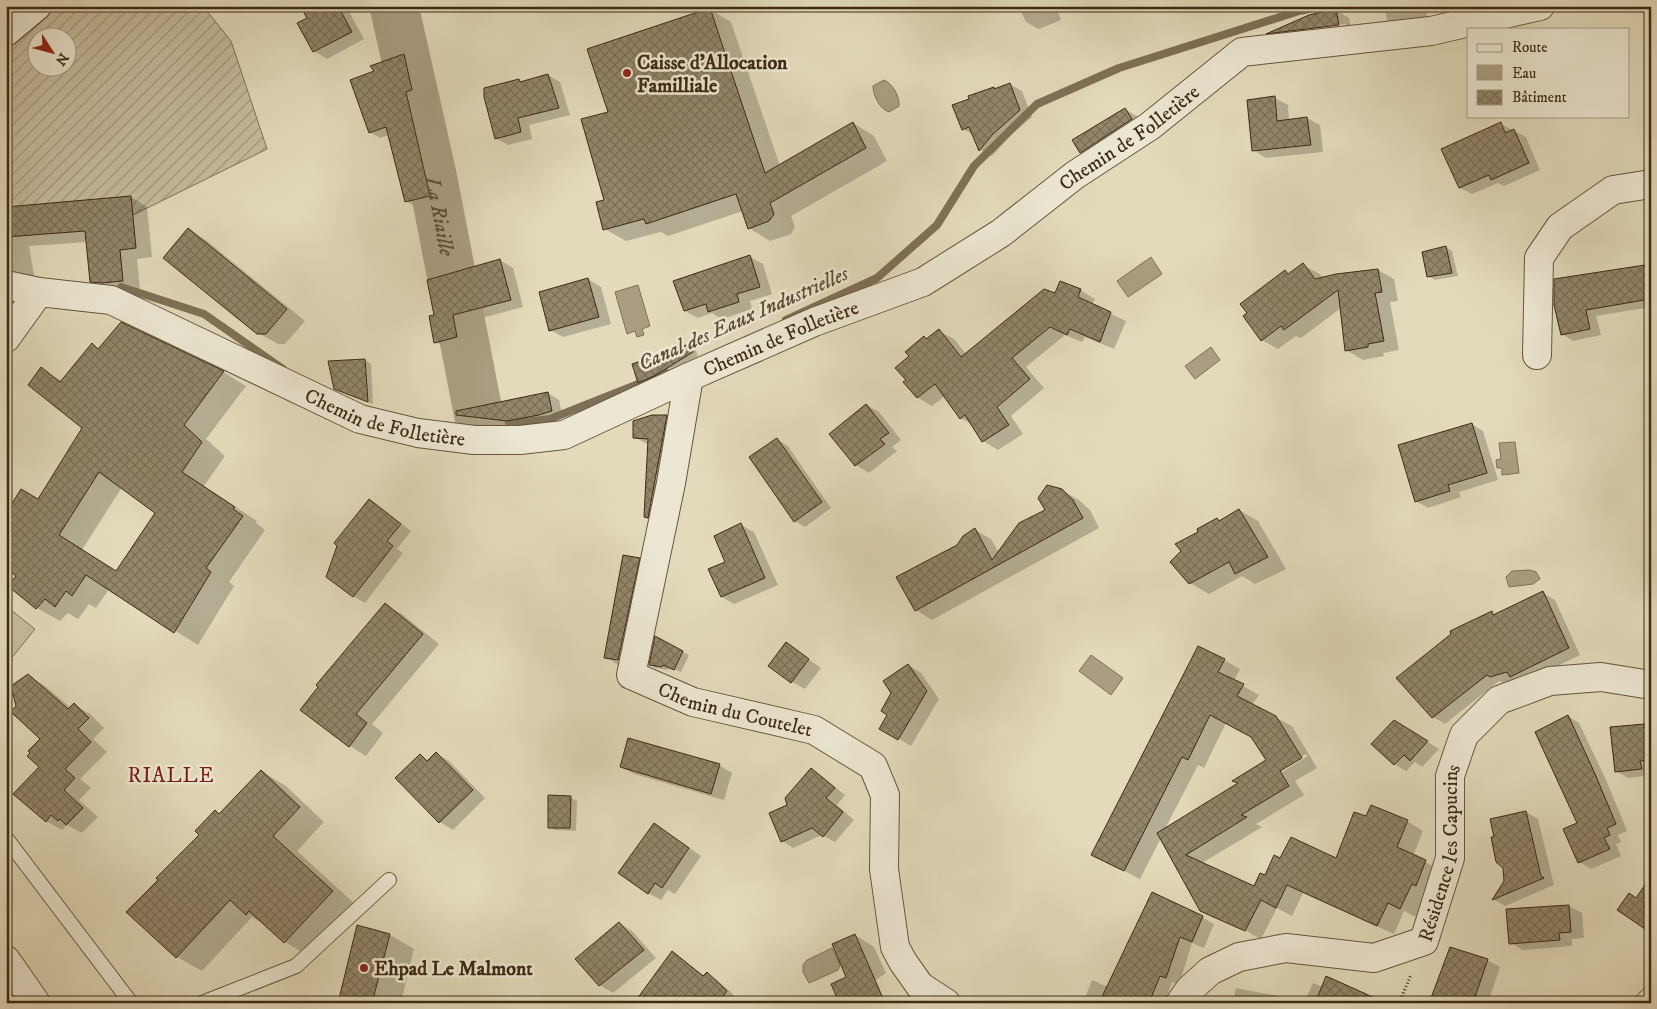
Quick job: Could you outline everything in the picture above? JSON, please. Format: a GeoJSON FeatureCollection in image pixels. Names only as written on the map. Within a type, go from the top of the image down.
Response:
{"type":"FeatureCollection","features":[{"type":"Feature","properties":{"kind":"street"},"geometry":{"type":"LineString","coordinates":[[6,32],[37,6]]}},
{"type":"Feature","properties":{"kind":"street","name":"Chemin de Folletière"},"geometry":{"type":"LineString","coordinates":[[6,285],[39,292],[111,300],[360,420],[418,433],[474,440],[520,440],[564,435],[814,322],[923,282],[1000,233],[1075,175],[1150,126],[1242,52],[1431,31],[1540,6]]}},
{"type":"Feature","properties":{"kind":"street"},"geometry":{"type":"LineString","coordinates":[[1537,355],[1539,258],[1544,250],[1560,227],[1613,190],[1651,184]]}},
{"type":"Feature","properties":{"kind":"street"},"geometry":{"type":"LineString","coordinates":[[6,338],[39,292]]}},
{"type":"Feature","properties":{"kind":"street","name":"Chemin du Coutelet"},"geometry":{"type":"LineString","coordinates":[[689,377],[671,483],[631,675],[693,702],[814,730],[874,766],[885,795],[884,869],[895,946],[902,962],[920,986],[946,1003]]}},
{"type":"Feature","properties":{"kind":"street","name":"Résidence les Capucins"},"geometry":{"type":"LineString","coordinates":[[1180,1003],[1189,990],[1210,971],[1239,957],[1286,948],[1374,958],[1424,941],[1450,858],[1450,776],[1464,735],[1499,700],[1550,681],[1600,677],[1651,685]]}},
{"type":"Feature","properties":{"kind":"street"},"geometry":{"type":"LineString","coordinates":[[6,960],[36,1003]]}},
{"type":"Feature","properties":{"kind":"lane"},"geometry":{"type":"LineString","coordinates":[[6,838],[131,1003]]}},
{"type":"Feature","properties":{"kind":"lane"},"geometry":{"type":"LineString","coordinates":[[202,1003],[296,966],[389,880]]}},
{"type":"Feature","properties":{"kind":"shaded area"},"geometry":{"type":"Polygon","coordinates":[[[49,6],[203,6],[231,41],[267,149],[133,215],[6,207],[6,47],[49,6]]]}},
{"type":"Feature","properties":{"kind":"shaded area"},"geometry":{"type":"Polygon","coordinates":[[[6,606],[35,629],[6,665],[6,606]]]}},
{"type":"Feature","properties":{"kind":"water"},"geometry":{"type":"Polygon","coordinates":[[[884,80],[893,88],[899,102],[899,106],[889,112],[880,105],[873,90],[873,86],[884,80]]]}},
{"type":"Feature","properties":{"kind":"water"},"geometry":{"type":"Polygon","coordinates":[[[1151,257],[1162,274],[1128,297],[1117,281],[1151,257]]]}},
{"type":"Feature","properties":{"kind":"water"},"geometry":{"type":"Polygon","coordinates":[[[638,285],[650,326],[642,329],[644,335],[637,337],[635,331],[627,334],[615,292],[638,285]]]}},
{"type":"Feature","properties":{"kind":"water"},"geometry":{"type":"Polygon","coordinates":[[[1211,347],[1220,360],[1195,379],[1185,366],[1211,347]]]}},
{"type":"Feature","properties":{"kind":"water"},"geometry":{"type":"Polygon","coordinates":[[[1515,442],[1519,473],[1502,475],[1502,468],[1497,468],[1496,460],[1501,459],[1499,443],[1515,442]]]}},
{"type":"Feature","properties":{"kind":"water"},"geometry":{"type":"Polygon","coordinates":[[[1530,570],[1536,572],[1540,579],[1533,584],[1509,587],[1506,577],[1512,571],[1530,570]]]}},
{"type":"Feature","properties":{"kind":"water"},"geometry":{"type":"Polygon","coordinates":[[[1091,655],[1123,678],[1111,695],[1079,671],[1091,655]]]}},
{"type":"Feature","properties":{"kind":"water"},"geometry":{"type":"Polygon","coordinates":[[[832,948],[840,965],[838,970],[809,983],[803,972],[803,965],[807,960],[832,948]]]}},
{"type":"Feature","properties":{"kind":"building"},"geometry":{"type":"Polygon","coordinates":[[[300,6],[338,6],[352,32],[313,52],[297,23],[307,18],[300,6]]]}},
{"type":"Feature","properties":{"kind":"building"},"geometry":{"type":"Polygon","coordinates":[[[710,8],[765,173],[853,122],[866,148],[770,203],[774,214],[769,221],[748,229],[736,194],[646,224],[644,219],[603,230],[596,202],[604,200],[581,119],[608,112],[587,49],[710,8]]]}},
{"type":"Feature","properties":{"kind":"building"},"geometry":{"type":"Polygon","coordinates":[[[1336,9],[1339,25],[1266,34],[1309,15],[1336,9]]]}},
{"type":"Feature","properties":{"kind":"building"},"geometry":{"type":"Polygon","coordinates":[[[404,54],[412,90],[406,92],[430,196],[405,202],[386,127],[369,133],[350,80],[374,71],[370,66],[404,54]]]}},
{"type":"Feature","properties":{"kind":"building"},"geometry":{"type":"Polygon","coordinates":[[[548,74],[559,108],[518,118],[521,132],[495,139],[484,97],[484,88],[519,79],[520,82],[548,74]]]}},
{"type":"Feature","properties":{"kind":"building"},"geometry":{"type":"Polygon","coordinates":[[[1010,83],[1020,110],[992,135],[979,151],[969,127],[962,130],[952,105],[969,99],[968,96],[1010,83]]]}},
{"type":"Feature","properties":{"kind":"building"},"geometry":{"type":"Polygon","coordinates":[[[1275,96],[1277,121],[1307,117],[1311,145],[1252,151],[1247,100],[1275,96]]]}},
{"type":"Feature","properties":{"kind":"building"},"geometry":{"type":"Polygon","coordinates":[[[1125,108],[1132,119],[1080,153],[1072,140],[1125,108]]]}},
{"type":"Feature","properties":{"kind":"building"},"geometry":{"type":"Polygon","coordinates":[[[1501,122],[1505,133],[1514,129],[1529,163],[1491,180],[1489,175],[1459,188],[1441,149],[1501,122]]]}},
{"type":"Feature","properties":{"kind":"building"},"geometry":{"type":"Polygon","coordinates":[[[131,196],[136,248],[120,250],[123,281],[90,282],[85,231],[6,237],[6,207],[131,196]]]}},
{"type":"Feature","properties":{"kind":"building"},"geometry":{"type":"Polygon","coordinates":[[[188,228],[287,309],[266,334],[257,334],[163,258],[188,228]]]}},
{"type":"Feature","properties":{"kind":"building"},"geometry":{"type":"Polygon","coordinates":[[[1446,246],[1452,273],[1427,277],[1422,252],[1446,246]]]}},
{"type":"Feature","properties":{"kind":"building"},"geometry":{"type":"Polygon","coordinates":[[[750,255],[760,287],[737,294],[739,302],[708,312],[706,304],[684,311],[673,281],[750,255]]]}},
{"type":"Feature","properties":{"kind":"building"},"geometry":{"type":"Polygon","coordinates":[[[500,259],[511,300],[453,315],[457,337],[434,343],[429,316],[434,315],[427,280],[500,259]]]}},
{"type":"Feature","properties":{"kind":"building"},"geometry":{"type":"Polygon","coordinates":[[[1303,263],[1315,279],[1336,274],[1378,269],[1382,292],[1375,293],[1384,341],[1368,344],[1368,347],[1345,351],[1338,290],[1284,330],[1281,326],[1261,341],[1243,316],[1247,313],[1240,304],[1285,270],[1288,274],[1303,263]]]}},
{"type":"Feature","properties":{"kind":"building"},"geometry":{"type":"Polygon","coordinates":[[[1645,265],[1650,299],[1586,310],[1590,329],[1561,335],[1554,305],[1554,279],[1645,265]]]}},
{"type":"Feature","properties":{"kind":"building"},"geometry":{"type":"Polygon","coordinates":[[[588,278],[599,317],[549,331],[539,292],[588,278]]]}},
{"type":"Feature","properties":{"kind":"building"},"geometry":{"type":"Polygon","coordinates":[[[1060,281],[1081,289],[1078,297],[1111,312],[1100,342],[1070,329],[1067,335],[1050,327],[1012,358],[1030,379],[997,407],[1009,425],[982,442],[965,415],[960,419],[935,384],[917,398],[903,382],[906,380],[895,368],[909,356],[905,352],[924,336],[926,339],[939,329],[961,357],[1044,289],[1055,293],[1060,281]]]}},
{"type":"Feature","properties":{"kind":"building"},"geometry":{"type":"Polygon","coordinates":[[[121,322],[224,371],[184,425],[202,442],[182,472],[235,507],[233,509],[243,516],[206,568],[211,572],[174,633],[86,575],[72,596],[66,591],[55,607],[45,599],[36,609],[8,586],[16,576],[6,568],[6,513],[21,489],[38,499],[82,428],[28,385],[41,367],[60,382],[92,343],[98,349],[121,322]],[[99,472],[59,535],[116,571],[155,513],[99,472]]]}},
{"type":"Feature","properties":{"kind":"building"},"geometry":{"type":"Polygon","coordinates":[[[689,344],[693,352],[656,375],[638,383],[632,364],[689,344]]]}},
{"type":"Feature","properties":{"kind":"building"},"geometry":{"type":"Polygon","coordinates":[[[365,359],[368,402],[334,389],[328,361],[365,359]]]}},
{"type":"Feature","properties":{"kind":"building"},"geometry":{"type":"Polygon","coordinates":[[[548,392],[552,411],[539,415],[507,421],[456,415],[456,411],[548,392]]]}},
{"type":"Feature","properties":{"kind":"building"},"geometry":{"type":"Polygon","coordinates":[[[866,404],[889,433],[880,439],[885,444],[855,466],[829,434],[866,404]]]}},
{"type":"Feature","properties":{"kind":"building"},"geometry":{"type":"Polygon","coordinates":[[[652,415],[667,415],[648,518],[644,517],[648,439],[633,438],[633,421],[652,415]]]}},
{"type":"Feature","properties":{"kind":"building"},"geometry":{"type":"Polygon","coordinates":[[[1472,423],[1487,473],[1448,485],[1450,491],[1415,502],[1398,445],[1472,423]]]}},
{"type":"Feature","properties":{"kind":"building"},"geometry":{"type":"Polygon","coordinates":[[[777,438],[822,502],[794,522],[749,457],[777,438]]]}},
{"type":"Feature","properties":{"kind":"building"},"geometry":{"type":"Polygon","coordinates":[[[1047,485],[1062,489],[1073,500],[1083,518],[915,611],[896,577],[957,545],[963,536],[975,528],[992,560],[1019,523],[1045,510],[1038,498],[1047,485]]]}},
{"type":"Feature","properties":{"kind":"building"},"geometry":{"type":"Polygon","coordinates":[[[369,499],[401,524],[387,541],[393,546],[353,597],[326,577],[337,546],[334,543],[369,499]]]}},
{"type":"Feature","properties":{"kind":"building"},"geometry":{"type":"Polygon","coordinates":[[[1239,509],[1268,557],[1235,574],[1229,562],[1189,584],[1170,562],[1181,551],[1175,544],[1198,532],[1197,529],[1217,518],[1219,521],[1239,509]]]}},
{"type":"Feature","properties":{"kind":"building"},"geometry":{"type":"Polygon","coordinates":[[[741,523],[765,578],[721,597],[708,569],[725,562],[714,536],[741,523]]]}},
{"type":"Feature","properties":{"kind":"building"},"geometry":{"type":"Polygon","coordinates":[[[623,555],[640,558],[618,660],[604,658],[623,555]]]}},
{"type":"Feature","properties":{"kind":"building"},"geometry":{"type":"Polygon","coordinates":[[[1543,591],[1569,648],[1510,677],[1507,672],[1490,677],[1487,675],[1432,718],[1396,678],[1451,634],[1450,631],[1492,611],[1493,615],[1543,591]]]}},
{"type":"Feature","properties":{"kind":"building"},"geometry":{"type":"Polygon","coordinates":[[[385,603],[423,634],[356,714],[367,723],[349,747],[300,710],[318,687],[316,685],[385,603]]]}},
{"type":"Feature","properties":{"kind":"building"},"geometry":{"type":"Polygon","coordinates":[[[655,636],[683,651],[674,670],[663,665],[662,667],[649,665],[655,636]]]}},
{"type":"Feature","properties":{"kind":"building"},"geometry":{"type":"Polygon","coordinates":[[[786,642],[809,659],[791,683],[768,666],[786,642]]]}},
{"type":"Feature","properties":{"kind":"building"},"geometry":{"type":"Polygon","coordinates":[[[1198,646],[1225,659],[1218,672],[1244,684],[1237,696],[1276,716],[1302,758],[1280,771],[1289,786],[1241,815],[1247,817],[1186,855],[1254,886],[1260,873],[1265,875],[1274,855],[1280,858],[1291,837],[1336,858],[1354,812],[1366,816],[1371,805],[1408,820],[1397,847],[1426,860],[1416,886],[1412,884],[1400,909],[1388,903],[1377,926],[1287,885],[1276,908],[1261,900],[1245,931],[1200,911],[1157,833],[1238,783],[1232,781],[1266,760],[1251,737],[1210,715],[1188,760],[1182,757],[1124,871],[1091,855],[1198,646]]]}},
{"type":"Feature","properties":{"kind":"building"},"geometry":{"type":"Polygon","coordinates":[[[908,664],[927,691],[898,740],[879,729],[887,715],[881,711],[891,693],[883,681],[908,664]]]}},
{"type":"Feature","properties":{"kind":"building"},"geometry":{"type":"Polygon","coordinates":[[[28,674],[68,709],[74,703],[89,718],[78,729],[91,742],[65,769],[75,778],[64,790],[83,808],[66,825],[60,819],[58,821],[51,815],[46,822],[13,794],[39,767],[27,756],[30,753],[28,751],[40,739],[11,712],[16,706],[11,686],[28,674]]]}},
{"type":"Feature","properties":{"kind":"building"},"geometry":{"type":"Polygon","coordinates":[[[1568,715],[1616,824],[1607,828],[1610,835],[1604,838],[1610,849],[1578,863],[1563,829],[1577,823],[1535,732],[1568,715]]]}},
{"type":"Feature","properties":{"kind":"building"},"geometry":{"type":"Polygon","coordinates":[[[1394,720],[1428,741],[1410,761],[1404,755],[1394,765],[1371,744],[1394,720]]]}},
{"type":"Feature","properties":{"kind":"building"},"geometry":{"type":"Polygon","coordinates":[[[1645,724],[1645,728],[1651,728],[1651,760],[1640,761],[1642,769],[1615,772],[1610,727],[1645,724]]]}},
{"type":"Feature","properties":{"kind":"building"},"geometry":{"type":"Polygon","coordinates":[[[628,738],[720,764],[711,794],[620,767],[628,738]]]}},
{"type":"Feature","properties":{"kind":"building"},"geometry":{"type":"Polygon","coordinates":[[[436,752],[473,790],[439,823],[395,778],[420,754],[427,761],[436,752]]]}},
{"type":"Feature","properties":{"kind":"building"},"geometry":{"type":"Polygon","coordinates":[[[811,768],[835,788],[826,798],[843,812],[823,837],[812,828],[781,842],[769,813],[787,805],[785,798],[811,768]]]}},
{"type":"Feature","properties":{"kind":"building"},"geometry":{"type":"Polygon","coordinates":[[[261,770],[300,807],[273,836],[333,891],[284,943],[249,911],[246,915],[230,900],[176,958],[126,912],[158,880],[156,878],[199,835],[195,831],[215,810],[219,814],[261,770]]]}},
{"type":"Feature","properties":{"kind":"building"},"geometry":{"type":"Polygon","coordinates":[[[548,795],[571,796],[570,828],[548,828],[548,795]]]}},
{"type":"Feature","properties":{"kind":"building"},"geometry":{"type":"Polygon","coordinates":[[[1526,811],[1541,876],[1544,878],[1492,900],[1504,881],[1503,868],[1496,862],[1490,819],[1526,811]]]}},
{"type":"Feature","properties":{"kind":"building"},"geometry":{"type":"Polygon","coordinates":[[[654,823],[689,848],[662,888],[655,883],[648,894],[618,873],[654,823]]]}},
{"type":"Feature","properties":{"kind":"building"},"geometry":{"type":"Polygon","coordinates":[[[1651,876],[1651,933],[1617,910],[1629,893],[1636,898],[1651,876]]]}},
{"type":"Feature","properties":{"kind":"building"},"geometry":{"type":"Polygon","coordinates":[[[1152,892],[1203,916],[1192,942],[1180,937],[1166,978],[1160,976],[1149,1003],[1099,1003],[1152,892]]]}},
{"type":"Feature","properties":{"kind":"building"},"geometry":{"type":"Polygon","coordinates":[[[1569,905],[1571,932],[1559,933],[1560,940],[1509,944],[1506,909],[1569,905]]]}},
{"type":"Feature","properties":{"kind":"building"},"geometry":{"type":"Polygon","coordinates":[[[619,922],[644,950],[599,986],[575,959],[619,922]]]}},
{"type":"Feature","properties":{"kind":"building","name":"Ehpad Le Malmont"},"geometry":{"type":"Polygon","coordinates":[[[357,925],[390,934],[372,1003],[338,1003],[357,925]]]}},
{"type":"Feature","properties":{"kind":"building"},"geometry":{"type":"Polygon","coordinates":[[[855,934],[885,1003],[839,1003],[831,984],[846,977],[832,944],[855,934]]]}},
{"type":"Feature","properties":{"kind":"building"},"geometry":{"type":"Polygon","coordinates":[[[1450,947],[1488,959],[1473,1003],[1445,1003],[1431,998],[1450,947]]]}},
{"type":"Feature","properties":{"kind":"building"},"geometry":{"type":"Polygon","coordinates":[[[672,951],[703,976],[707,972],[727,991],[718,1003],[634,1003],[672,951]]]}},
{"type":"Feature","properties":{"kind":"building"},"geometry":{"type":"Polygon","coordinates":[[[1326,976],[1386,1003],[1315,1003],[1326,976]]]}},
{"type":"Feature","properties":{"kind":"waterway","name":"La Riaille"},"geometry":{"type":"LineString","coordinates":[[394,6],[432,175],[481,427]]}},
{"type":"Feature","properties":{"kind":"waterway","name":"Canal des Eaux Industrielles"},"geometry":{"type":"LineString","coordinates":[[786,320],[877,278],[937,225],[974,166],[1037,104],[1119,68],[1299,11],[1322,6]]}},
{"type":"Feature","properties":{"kind":"waterway","name":"Canal des Eaux Industrielles"},"geometry":{"type":"LineString","coordinates":[[121,287],[204,314],[283,369]]}},
{"type":"Feature","properties":{"kind":"waterway","name":"Canal des Eaux Industrielles"},"geometry":{"type":"LineString","coordinates":[[479,427],[550,419],[666,373]]}},
{"type":"Feature","properties":{"kind":"place","name":"Caisse d'Allocation Familliale"},"geometry":{"type":"Point","coordinates":[627,73]}},
{"type":"Feature","properties":{"kind":"place","name":"Ehpad Le Malmont"},"geometry":{"type":"Point","coordinates":[364,968]}},
{"type":"Feature","properties":{"kind":"district","name":"RIALLE"},"geometry":{"type":"Point","coordinates":[171,775]}}]}
